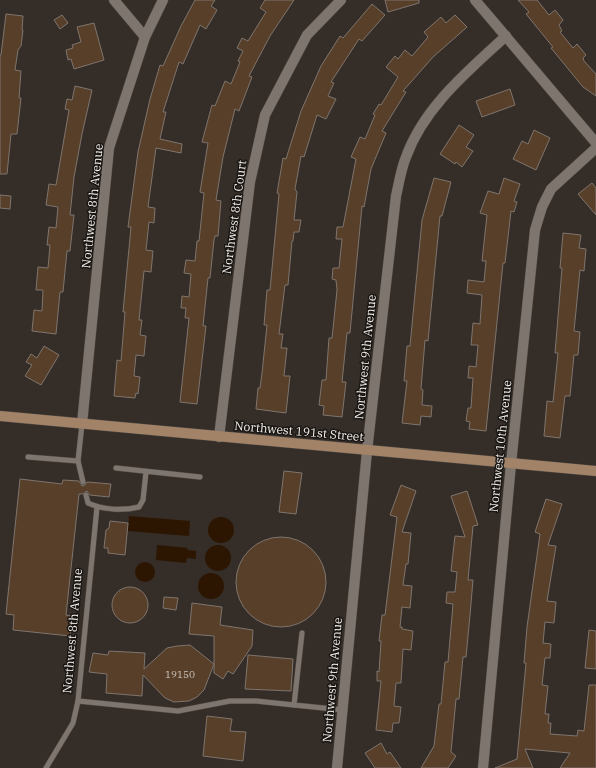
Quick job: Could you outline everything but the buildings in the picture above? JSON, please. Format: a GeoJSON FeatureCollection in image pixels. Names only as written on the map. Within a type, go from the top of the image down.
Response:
{"type":"FeatureCollection","features":[{"type":"Feature","properties":{"kind":"street"},"geometry":{"type":"LineString","coordinates":[[114,0],[145,37]]}},
{"type":"Feature","properties":{"kind":"street","name":"Northwest 8th Avenue"},"geometry":{"type":"LineString","coordinates":[[82,424],[109,148],[145,37],[163,0]]}},
{"type":"Feature","properties":{"kind":"street","name":"Northwest 8th Court"},"geometry":{"type":"LineString","coordinates":[[219,437],[250,182],[265,115],[307,35],[341,0]]}},
{"type":"Feature","properties":{"kind":"street"},"geometry":{"type":"LineString","coordinates":[[475,0],[596,143]]}},
{"type":"Feature","properties":{"kind":"street","name":"Northwest 9th Avenue"},"geometry":{"type":"LineString","coordinates":[[337,768],[367,451],[396,196],[405,158],[422,122],[465,74],[506,36]]}},
{"type":"Feature","properties":{"kind":"street","name":"Northwest 10th Avenue"},"geometry":{"type":"LineString","coordinates":[[483,768],[511,464],[538,222],[542,207],[551,189],[596,148]]}},
{"type":"Feature","properties":{"kind":"street","name":"Northwest 191st Street"},"geometry":{"type":"LineString","coordinates":[[0,416],[596,471]]}},
{"type":"Feature","properties":{"kind":"lane"},"geometry":{"type":"LineString","coordinates":[[82,424],[78,461],[83,482]]}},
{"type":"Feature","properties":{"kind":"lane"},"geometry":{"type":"LineString","coordinates":[[28,457],[78,461]]}},
{"type":"Feature","properties":{"kind":"lane"},"geometry":{"type":"LineString","coordinates":[[116,468],[200,477]]}},
{"type":"Feature","properties":{"kind":"lane"},"geometry":{"type":"LineString","coordinates":[[86,494],[88,503],[97,507],[128,510],[139,507],[143,500],[146,472]]}},
{"type":"Feature","properties":{"kind":"lane","name":"Northwest 8th Avenue"},"geometry":{"type":"LineString","coordinates":[[46,768],[73,723],[78,701],[97,507]]}},
{"type":"Feature","properties":{"kind":"lane"},"geometry":{"type":"LineString","coordinates":[[294,705],[302,633]]}},
{"type":"Feature","properties":{"kind":"lane"},"geometry":{"type":"LineString","coordinates":[[78,701],[178,712],[230,701],[343,710]]}},
{"type":"Feature","properties":{"kind":"shaded area"},"geometry":{"type":"Polygon","coordinates":[[[129,516],[190,521],[189,536],[128,531],[129,516]]]}},
{"type":"Feature","properties":{"kind":"shaded area"},"geometry":{"type":"Polygon","coordinates":[[[221,517],[230,521],[234,530],[230,539],[221,543],[212,539],[208,530],[212,521],[221,517]]]}},
{"type":"Feature","properties":{"kind":"shaded area"},"geometry":{"type":"Polygon","coordinates":[[[157,545],[188,548],[187,550],[196,551],[196,559],[187,558],[186,563],[156,560],[157,545]]]}},
{"type":"Feature","properties":{"kind":"shaded area"},"geometry":{"type":"Polygon","coordinates":[[[218,545],[227,549],[231,558],[227,567],[218,571],[209,567],[205,558],[209,549],[218,545]]]}},
{"type":"Feature","properties":{"kind":"shaded area"},"geometry":{"type":"Polygon","coordinates":[[[141,562],[149,562],[155,568],[155,576],[149,582],[141,582],[135,576],[135,568],[141,562]]]}},
{"type":"Feature","properties":{"kind":"shaded area"},"geometry":{"type":"Polygon","coordinates":[[[211,573],[220,577],[224,586],[220,595],[211,599],[202,595],[198,586],[202,577],[211,573]]]}}]}
